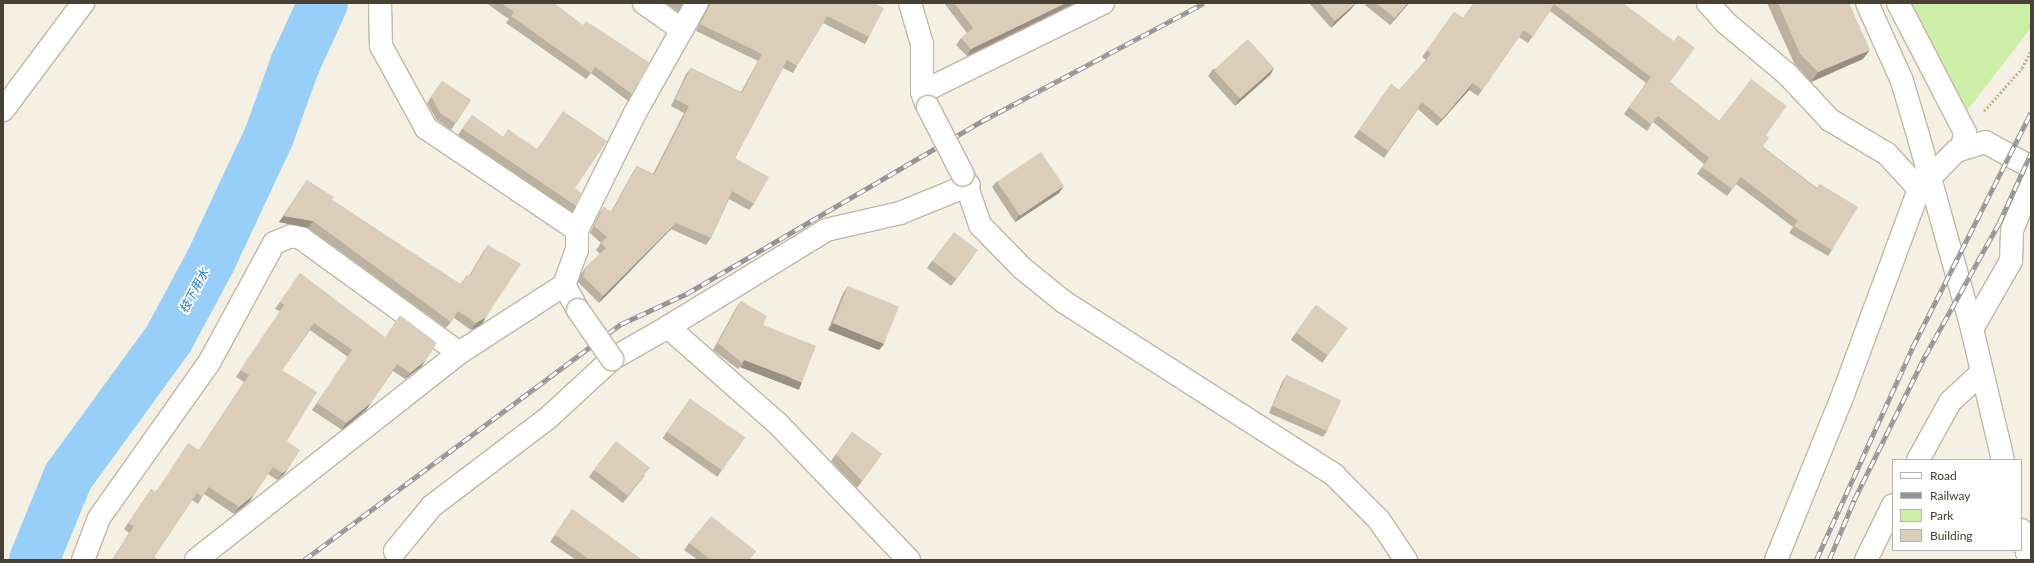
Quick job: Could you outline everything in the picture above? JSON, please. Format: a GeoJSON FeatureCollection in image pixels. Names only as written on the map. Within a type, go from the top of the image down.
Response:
{"type":"FeatureCollection","features":[{"type":"Feature","properties":{"kind":"street"},"geometry":{"type":"LineString","coordinates":[[3,110],[83,3]]}},
{"type":"Feature","properties":{"kind":"street"},"geometry":{"type":"LineString","coordinates":[[380,3],[381,46],[426,128],[577,230]]}},
{"type":"Feature","properties":{"kind":"street"},"geometry":{"type":"LineString","coordinates":[[644,3],[681,30]]}},
{"type":"Feature","properties":{"kind":"street"},"geometry":{"type":"LineString","coordinates":[[196,560],[459,353],[564,285],[577,250],[577,230],[681,30],[697,3]]}},
{"type":"Feature","properties":{"kind":"street"},"geometry":{"type":"LineString","coordinates":[[910,3],[922,44],[925,100],[966,180],[980,225],[1022,268],[1064,302],[1334,475],[1379,520],[1406,560]]}},
{"type":"Feature","properties":{"kind":"street"},"geometry":{"type":"LineString","coordinates":[[925,100],[1104,3]]}},
{"type":"Feature","properties":{"kind":"street"},"geometry":{"type":"LineString","coordinates":[[1708,3],[1726,23],[1787,74],[1830,120],[1887,154],[1924,185]]}},
{"type":"Feature","properties":{"kind":"street"},"geometry":{"type":"LineString","coordinates":[[1867,3],[1902,81],[1924,185],[1972,329],[1980,374],[2003,459]]}},
{"type":"Feature","properties":{"kind":"street"},"geometry":{"type":"LineString","coordinates":[[1898,3],[1963,141]]}},
{"type":"Feature","properties":{"kind":"street"},"geometry":{"type":"LineString","coordinates":[[1776,560],[1841,400],[1924,185],[1956,151],[1963,141]]}},
{"type":"Feature","properties":{"kind":"street"},"geometry":{"type":"LineString","coordinates":[[1963,141],[1985,142],[2031,167]]}},
{"type":"Feature","properties":{"kind":"street"},"geometry":{"type":"LineString","coordinates":[[395,551],[432,506],[548,418],[612,359],[668,327],[826,230],[900,213],[966,180]]}},
{"type":"Feature","properties":{"kind":"street"},"geometry":{"type":"LineString","coordinates":[[1972,329],[2011,261],[2012,230],[2031,184]]}},
{"type":"Feature","properties":{"kind":"street"},"geometry":{"type":"LineString","coordinates":[[83,560],[99,518],[210,361],[274,243],[291,236],[301,238],[459,353]]}},
{"type":"Feature","properties":{"kind":"street"},"geometry":{"type":"LineString","coordinates":[[564,285],[578,310],[612,359]]}},
{"type":"Feature","properties":{"kind":"street"},"geometry":{"type":"LineString","coordinates":[[668,327],[779,425],[909,560]]}},
{"type":"Feature","properties":{"kind":"street"},"geometry":{"type":"LineString","coordinates":[[1919,459],[1950,402],[1980,374]]}},
{"type":"Feature","properties":{"kind":"street"},"geometry":{"type":"LineString","coordinates":[[1866,560],[1892,507]]}},
{"type":"Feature","properties":{"kind":"street"},"geometry":{"type":"LineString","coordinates":[[2022,534],[2029,560]]}},
{"type":"Feature","properties":{"kind":"path"},"geometry":{"type":"LineString","coordinates":[[1963,141],[2022,68],[2031,50]]}},
{"type":"Feature","properties":{"kind":"green space"},"geometry":{"type":"Polygon","coordinates":[[[1910,3],[2031,3],[2031,28],[1962,117],[1910,3]]]}},
{"type":"Feature","properties":{"kind":"building"},"geometry":{"type":"Polygon","coordinates":[[[501,3],[554,3],[583,25],[586,21],[650,63],[632,94],[595,67],[591,73],[511,16],[514,12],[501,3]]]}},
{"type":"Feature","properties":{"kind":"building"},"geometry":{"type":"Polygon","coordinates":[[[711,3],[874,3],[884,8],[869,37],[827,16],[797,66],[787,60],[735,158],[769,177],[754,204],[732,191],[711,238],[676,223],[603,296],[583,276],[586,267],[606,248],[601,243],[607,237],[594,226],[604,207],[612,212],[637,166],[654,175],[689,106],[675,99],[691,68],[742,93],[762,54],[700,24],[711,3]]]}},
{"type":"Feature","properties":{"kind":"building"},"geometry":{"type":"Polygon","coordinates":[[[954,3],[1066,3],[971,49],[961,38],[973,28],[954,3]]]}},
{"type":"Feature","properties":{"kind":"building"},"geometry":{"type":"Polygon","coordinates":[[[1320,3],[1356,3],[1335,21],[1320,3]]]}},
{"type":"Feature","properties":{"kind":"building"},"geometry":{"type":"Polygon","coordinates":[[[1376,3],[1408,3],[1395,18],[1376,3]]]}},
{"type":"Feature","properties":{"kind":"building"},"geometry":{"type":"Polygon","coordinates":[[[1474,3],[1623,3],[1674,41],[1678,35],[1695,48],[1670,82],[1719,121],[1751,79],[1787,106],[1766,135],[1769,138],[1762,147],[1817,189],[1820,184],[1858,207],[1832,250],[1794,226],[1798,221],[1741,177],[1732,189],[1702,167],[1709,158],[1658,116],[1651,124],[1629,107],[1651,77],[1554,4],[1533,37],[1524,30],[1482,90],[1473,83],[1442,119],[1422,102],[1388,151],[1359,130],[1391,84],[1399,90],[1431,54],[1427,50],[1454,12],[1463,18],[1474,3]]]}},
{"type":"Feature","properties":{"kind":"building"},"geometry":{"type":"Polygon","coordinates":[[[1778,3],[1849,3],[1870,50],[1818,72],[1800,54],[1778,3]]]}},
{"type":"Feature","properties":{"kind":"building"},"geometry":{"type":"Polygon","coordinates":[[[1248,39],[1274,68],[1240,99],[1214,70],[1248,39]]]}},
{"type":"Feature","properties":{"kind":"building"},"geometry":{"type":"Polygon","coordinates":[[[442,81],[471,100],[455,123],[440,113],[431,96],[442,81]]]}},
{"type":"Feature","properties":{"kind":"building"},"geometry":{"type":"Polygon","coordinates":[[[563,111],[607,141],[575,188],[582,194],[576,206],[463,129],[472,115],[503,137],[508,129],[537,149],[563,111]]]}},
{"type":"Feature","properties":{"kind":"building"},"geometry":{"type":"Polygon","coordinates":[[[1041,152],[1064,186],[1020,216],[997,182],[1041,152]]]}},
{"type":"Feature","properties":{"kind":"building"},"geometry":{"type":"Polygon","coordinates":[[[307,180],[334,197],[332,200],[460,284],[467,275],[470,276],[488,245],[521,264],[486,317],[476,323],[458,311],[451,322],[313,221],[284,216],[307,180]]]}},
{"type":"Feature","properties":{"kind":"building"},"geometry":{"type":"Polygon","coordinates":[[[954,232],[978,250],[956,279],[932,261],[954,232]]]}},
{"type":"Feature","properties":{"kind":"building"},"geometry":{"type":"Polygon","coordinates":[[[300,273],[385,337],[400,315],[437,343],[426,360],[410,373],[397,364],[371,403],[346,423],[317,403],[352,350],[314,323],[282,370],[317,392],[287,441],[300,450],[288,469],[282,473],[273,467],[254,495],[239,507],[209,487],[202,497],[197,493],[154,557],[159,560],[112,560],[134,526],[128,523],[151,489],[156,492],[188,443],[199,450],[249,375],[240,370],[284,305],[280,302],[300,273]]]}},
{"type":"Feature","properties":{"kind":"building"},"geometry":{"type":"Polygon","coordinates":[[[848,286],[899,307],[884,344],[833,323],[848,286]]]}},
{"type":"Feature","properties":{"kind":"building"},"geometry":{"type":"Polygon","coordinates":[[[741,301],[767,316],[763,325],[816,346],[802,382],[744,360],[742,363],[718,343],[741,301]]]}},
{"type":"Feature","properties":{"kind":"building"},"geometry":{"type":"Polygon","coordinates":[[[1316,305],[1348,328],[1328,355],[1296,333],[1316,305]]]}},
{"type":"Feature","properties":{"kind":"building"},"geometry":{"type":"Polygon","coordinates":[[[1287,375],[1341,400],[1327,431],[1273,406],[1287,375]]]}},
{"type":"Feature","properties":{"kind":"building"},"geometry":{"type":"Polygon","coordinates":[[[690,399],[745,437],[722,470],[667,432],[690,399]]]}},
{"type":"Feature","properties":{"kind":"building"},"geometry":{"type":"Polygon","coordinates":[[[852,432],[882,454],[862,481],[836,454],[852,432]]]}},
{"type":"Feature","properties":{"kind":"building"},"geometry":{"type":"Polygon","coordinates":[[[616,441],[650,467],[628,496],[594,469],[616,441]]]}},
{"type":"Feature","properties":{"kind":"building"},"geometry":{"type":"Polygon","coordinates":[[[572,509],[642,560],[590,560],[555,535],[572,509]]]}},
{"type":"Feature","properties":{"kind":"building"},"geometry":{"type":"Polygon","coordinates":[[[711,516],[756,551],[749,560],[711,560],[689,543],[711,516]]]}},
{"type":"Feature","properties":{"kind":"waterway","name":"枝下用水"},"geometry":{"type":"LineString","coordinates":[[34,560],[68,477],[168,340],[211,260],[269,136],[295,64],[323,3]]}},
{"type":"Feature","properties":{"kind":"railway"},"geometry":{"type":"LineString","coordinates":[[304,560],[621,324],[686,294],[982,121],[1204,3]]}},
{"type":"Feature","properties":{"kind":"railway"},"geometry":{"type":"LineString","coordinates":[[1816,560],[1912,348],[2031,112]]}},
{"type":"Feature","properties":{"kind":"railway"},"geometry":{"type":"LineString","coordinates":[[1829,560],[1854,500],[1925,356],[1999,223],[2031,153]]}}]}
